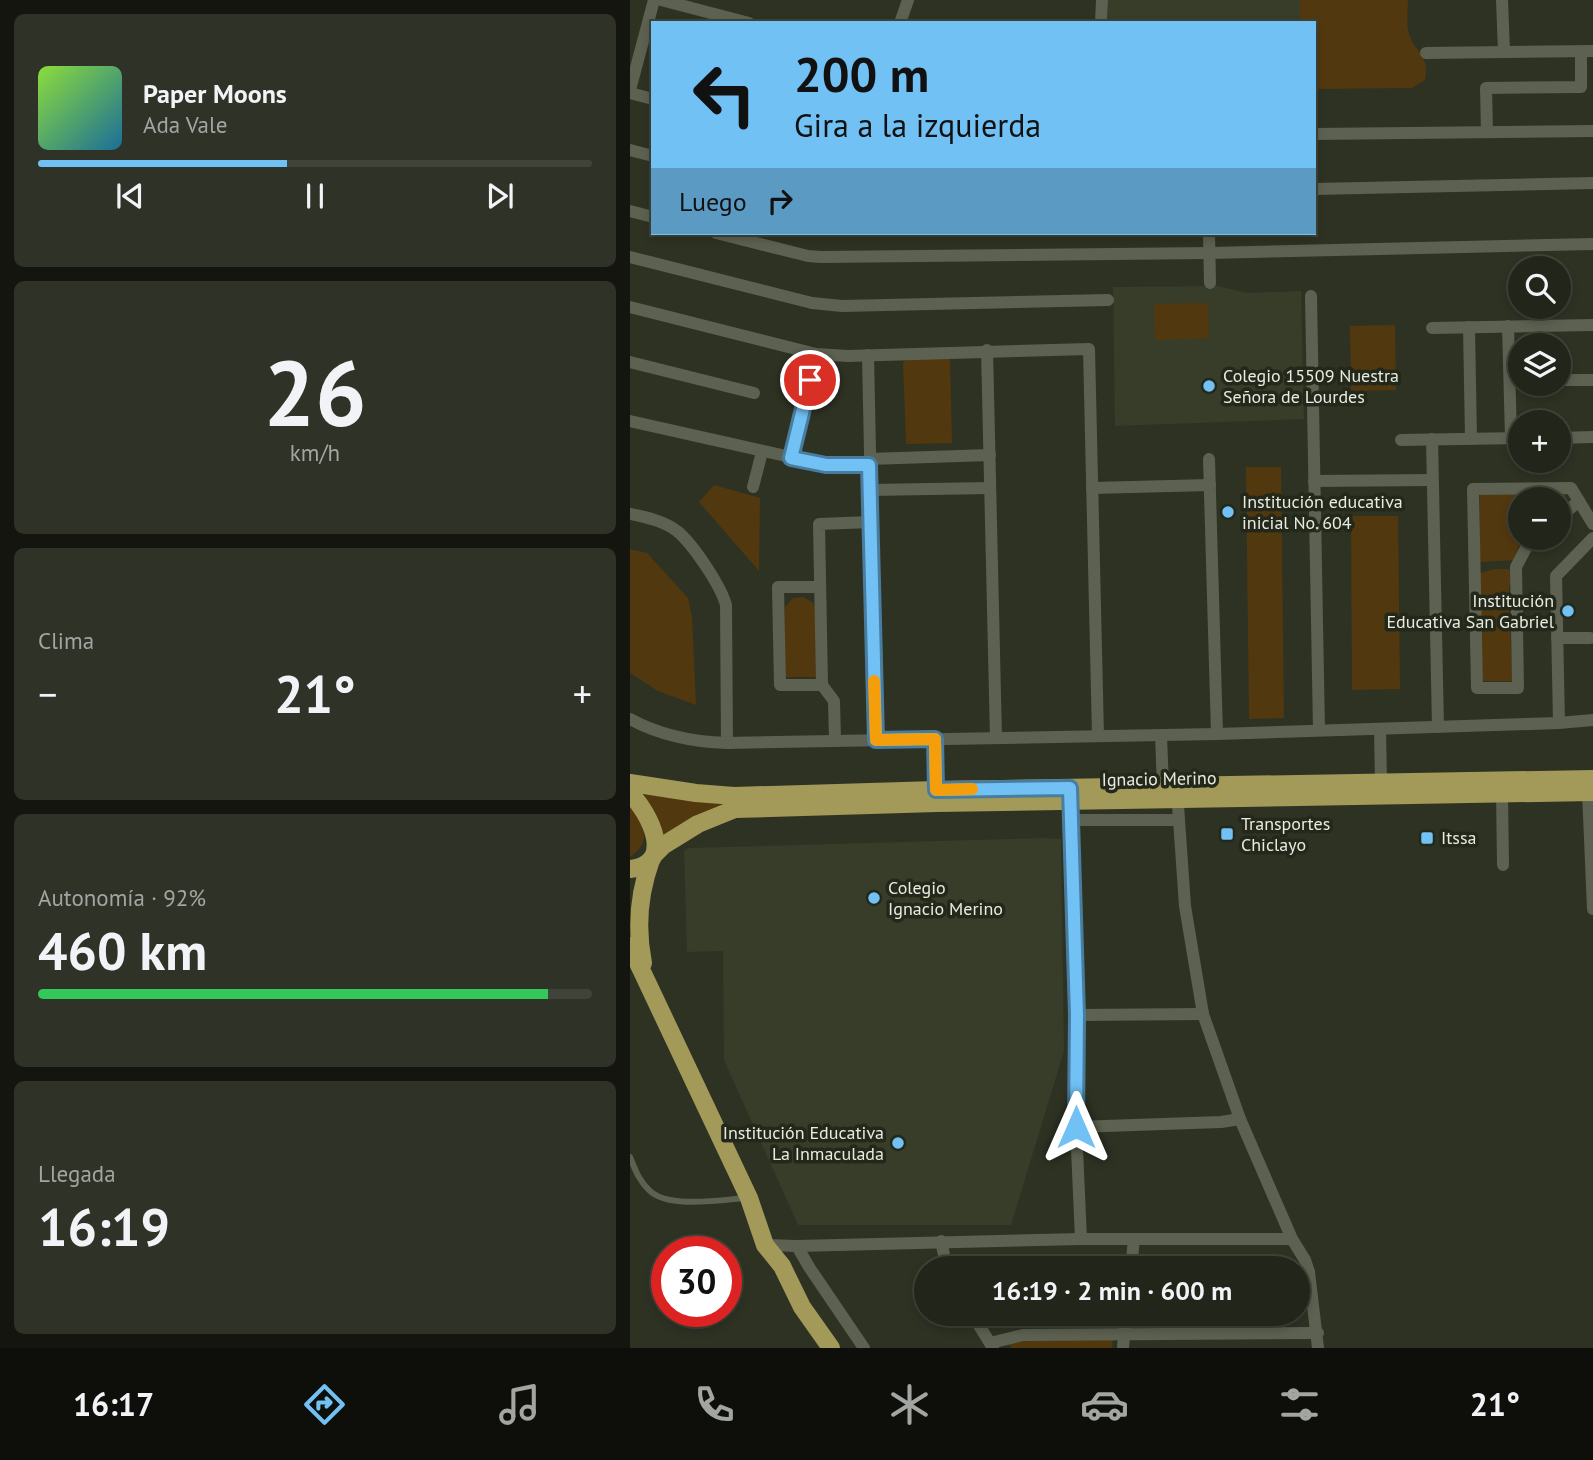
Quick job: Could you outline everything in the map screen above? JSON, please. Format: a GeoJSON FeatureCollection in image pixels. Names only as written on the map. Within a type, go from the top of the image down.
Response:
{"type":"FeatureCollection","features":[{"type":"Feature","properties":{"kind":"main road"},"geometry":{"type":"LineString","coordinates":[[630,869],[640,868],[664,845],[698,824],[735,809],[937,803],[1070,803],[1172,791],[1381,782],[1591,788]]}},
{"type":"Feature","properties":{"kind":"main road"},"geometry":{"type":"LineString","coordinates":[[630,783],[734,796],[936,790],[1070,803]]}},
{"type":"Feature","properties":{"kind":"main road","name":"Ignacio Merino"},"geometry":{"type":"LineString","coordinates":[[1172,791],[1502,793],[1591,788]]}},
{"type":"Feature","properties":{"kind":"main road"},"geometry":{"type":"LineString","coordinates":[[630,793],[642,808],[654,832],[653,857],[640,902],[640,943],[647,980]]}},
{"type":"Feature","properties":{"kind":"main road"},"geometry":{"type":"LineString","coordinates":[[630,946],[749,1198],[765,1245],[782,1266],[802,1307],[831,1348]]}},
{"type":"Feature","properties":{"kind":"street"},"geometry":{"type":"LineString","coordinates":[[651,98],[630,92],[654,0]]}},
{"type":"Feature","properties":{"kind":"street"},"geometry":{"type":"LineString","coordinates":[[661,0],[741,21]]}},
{"type":"Feature","properties":{"kind":"street"},"geometry":{"type":"LineString","coordinates":[[901,21],[908,0]]}},
{"type":"Feature","properties":{"kind":"street"},"geometry":{"type":"LineString","coordinates":[[1101,21],[1102,0]]}},
{"type":"Feature","properties":{"kind":"street"},"geometry":{"type":"LineString","coordinates":[[1502,0],[1503,52]]}},
{"type":"Feature","properties":{"kind":"street"},"geometry":{"type":"LineString","coordinates":[[1426,52],[1587,51],[1581,87],[1486,88],[1487,132]]}},
{"type":"Feature","properties":{"kind":"street"},"geometry":{"type":"LineString","coordinates":[[1316,134],[1593,131]]}},
{"type":"Feature","properties":{"kind":"street"},"geometry":{"type":"LineString","coordinates":[[630,150],[651,155]]}},
{"type":"Feature","properties":{"kind":"street"},"geometry":{"type":"LineString","coordinates":[[1316,189],[1593,183]]}},
{"type":"Feature","properties":{"kind":"street"},"geometry":{"type":"LineString","coordinates":[[630,211],[651,216]]}},
{"type":"Feature","properties":{"kind":"street"},"geometry":{"type":"LineString","coordinates":[[724,235],[808,256],[1210,253],[1593,244]]}},
{"type":"Feature","properties":{"kind":"street"},"geometry":{"type":"LineString","coordinates":[[1209,235],[1210,283]]}},
{"type":"Feature","properties":{"kind":"street"},"geometry":{"type":"LineString","coordinates":[[630,257],[812,303],[842,306],[1108,300]]}},
{"type":"Feature","properties":{"kind":"street"},"geometry":{"type":"LineString","coordinates":[[1311,296],[1319,730]]}},
{"type":"Feature","properties":{"kind":"street"},"geometry":{"type":"LineString","coordinates":[[630,307],[816,354],[1089,349],[1098,736]]}},
{"type":"Feature","properties":{"kind":"street"},"geometry":{"type":"LineString","coordinates":[[1432,328],[1593,325]]}},
{"type":"Feature","properties":{"kind":"street"},"geometry":{"type":"LineString","coordinates":[[1508,326],[1514,410]]}},
{"type":"Feature","properties":{"kind":"street"},"geometry":{"type":"LineString","coordinates":[[1469,327],[1471,439]]}},
{"type":"Feature","properties":{"kind":"street"},"geometry":{"type":"LineString","coordinates":[[987,350],[996,738]]}},
{"type":"Feature","properties":{"kind":"street"},"geometry":{"type":"LineString","coordinates":[[791,458],[816,354]]}},
{"type":"Feature","properties":{"kind":"street"},"geometry":{"type":"LineString","coordinates":[[867,355],[876,740]]}},
{"type":"Feature","properties":{"kind":"street"},"geometry":{"type":"LineString","coordinates":[[630,362],[754,393]]}},
{"type":"Feature","properties":{"kind":"street"},"geometry":{"type":"LineString","coordinates":[[1571,380],[1593,380]]}},
{"type":"Feature","properties":{"kind":"street"},"geometry":{"type":"LineString","coordinates":[[630,421],[826,465],[990,455]]}},
{"type":"Feature","properties":{"kind":"street"},"geometry":{"type":"LineString","coordinates":[[1571,438],[1593,437]]}},
{"type":"Feature","properties":{"kind":"street"},"geometry":{"type":"LineString","coordinates":[[1401,440],[1508,438]]}},
{"type":"Feature","properties":{"kind":"street"},"geometry":{"type":"LineString","coordinates":[[1432,439],[1438,727]]}},
{"type":"Feature","properties":{"kind":"street"},"geometry":{"type":"LineString","coordinates":[[754,487],[762,452]]}},
{"type":"Feature","properties":{"kind":"street"},"geometry":{"type":"LineString","coordinates":[[1209,459],[1217,734]]}},
{"type":"Feature","properties":{"kind":"street"},"geometry":{"type":"LineString","coordinates":[[1314,481],[1432,480]]}},
{"type":"Feature","properties":{"kind":"street"},"geometry":{"type":"LineString","coordinates":[[1092,488],[1210,485]]}},
{"type":"Feature","properties":{"kind":"street"},"geometry":{"type":"LineString","coordinates":[[870,490],[990,488]]}},
{"type":"Feature","properties":{"kind":"street"},"geometry":{"type":"LineString","coordinates":[[1571,488],[1593,524]]}},
{"type":"Feature","properties":{"kind":"street"},"geometry":{"type":"LineString","coordinates":[[1508,489],[1473,489],[1477,688],[1518,688],[1516,567],[1525,550]]}},
{"type":"Feature","properties":{"kind":"street"},"geometry":{"type":"LineString","coordinates":[[1571,508],[1579,501]]}},
{"type":"Feature","properties":{"kind":"street"},"geometry":{"type":"LineString","coordinates":[[630,514],[652,519],[678,532],[723,591],[726,606],[727,743]]}},
{"type":"Feature","properties":{"kind":"street"},"geometry":{"type":"LineString","coordinates":[[835,740],[834,701],[822,685],[818,523],[870,522]]}},
{"type":"Feature","properties":{"kind":"street"},"geometry":{"type":"LineString","coordinates":[[1559,723],[1556,576],[1593,538]]}},
{"type":"Feature","properties":{"kind":"street"},"geometry":{"type":"LineString","coordinates":[[819,587],[778,587],[780,685],[822,685]]}},
{"type":"Feature","properties":{"kind":"street"},"geometry":{"type":"LineString","coordinates":[[1558,638],[1590,638]]}},
{"type":"Feature","properties":{"kind":"street"},"geometry":{"type":"LineString","coordinates":[[630,719],[667,735],[727,743],[1217,734],[1593,720]]}},
{"type":"Feature","properties":{"kind":"street"},"geometry":{"type":"LineString","coordinates":[[1380,729],[1381,782]]}},
{"type":"Feature","properties":{"kind":"street"},"geometry":{"type":"LineString","coordinates":[[1161,735],[1179,820],[1185,906],[1203,1014],[1240,1119],[1292,1239],[1305,1260],[1309,1272],[1318,1348]]}},
{"type":"Feature","properties":{"kind":"street"},"geometry":{"type":"LineString","coordinates":[[935,739],[936,790]]}},
{"type":"Feature","properties":{"kind":"street"},"geometry":{"type":"LineString","coordinates":[[1591,788],[1593,909]]}},
{"type":"Feature","properties":{"kind":"street"},"geometry":{"type":"LineString","coordinates":[[1502,793],[1503,865]]}},
{"type":"Feature","properties":{"kind":"street"},"geometry":{"type":"LineString","coordinates":[[1081,1239],[1076,1127],[1077,1015],[1070,803],[1179,820]]}},
{"type":"Feature","properties":{"kind":"street"},"geometry":{"type":"LineString","coordinates":[[1077,1015],[1203,1014]]}},
{"type":"Feature","properties":{"kind":"street"},"geometry":{"type":"LineString","coordinates":[[1076,1127],[1240,1119]]}},
{"type":"Feature","properties":{"kind":"street"},"geometry":{"type":"LineString","coordinates":[[765,1245],[1081,1239],[1292,1239]]}},
{"type":"Feature","properties":{"kind":"street"},"geometry":{"type":"LineString","coordinates":[[1132,1256],[1134,1239]]}},
{"type":"Feature","properties":{"kind":"street"},"geometry":{"type":"LineString","coordinates":[[941,1241],[944,1256]]}},
{"type":"Feature","properties":{"kind":"street"},"geometry":{"type":"LineString","coordinates":[[797,1246],[864,1348]]}},
{"type":"Feature","properties":{"kind":"street"},"geometry":{"type":"LineString","coordinates":[[980,1326],[992,1345],[1023,1335],[1318,1333]]}},
{"type":"Feature","properties":{"kind":"street"},"geometry":{"type":"LineString","coordinates":[[1123,1348],[1125,1326]]}},
{"type":"Feature","properties":{"kind":"lane"},"geometry":{"type":"LineString","coordinates":[[630,1157],[638,1176],[650,1192],[659,1196],[678,1202],[749,1198]]}},
{"type":"Feature","properties":{"kind":"shaded area"},"geometry":{"type":"Polygon","coordinates":[[[1108,0],[1300,0],[1300,21],[1108,21],[1108,0]]]}},
{"type":"Feature","properties":{"kind":"shaded area"},"geometry":{"type":"Polygon","coordinates":[[[1300,0],[1408,0],[1408,30],[1424,59],[1425,80],[1412,88],[1316,89],[1316,21],[1300,21],[1300,0]]]}},
{"type":"Feature","properties":{"kind":"shaded area","name":"Colegio 15509 Nuestra Señora de Lourdes"},"geometry":{"type":"Polygon","coordinates":[[[1218,286],[1247,293],[1301,291],[1304,419],[1115,426],[1113,287],[1218,286]]]}},
{"type":"Feature","properties":{"kind":"shaded area"},"geometry":{"type":"Polygon","coordinates":[[[1208,303],[1209,338],[1155,340],[1154,304],[1208,303]]]}},
{"type":"Feature","properties":{"kind":"shaded area"},"geometry":{"type":"Polygon","coordinates":[[[1395,325],[1396,390],[1351,391],[1350,326],[1395,325]]]}},
{"type":"Feature","properties":{"kind":"shaded area"},"geometry":{"type":"Polygon","coordinates":[[[946,356],[950,360],[952,443],[906,444],[903,363],[909,357],[946,356]]]}},
{"type":"Feature","properties":{"kind":"shaded area"},"geometry":{"type":"Polygon","coordinates":[[[1246,467],[1281,467],[1284,718],[1249,719],[1246,467]]]}},
{"type":"Feature","properties":{"kind":"shaded area"},"geometry":{"type":"Polygon","coordinates":[[[714,485],[760,498],[759,571],[699,502],[714,485]]]}},
{"type":"Feature","properties":{"kind":"shaded area"},"geometry":{"type":"Polygon","coordinates":[[[1508,494],[1508,550],[1518,550],[1514,560],[1480,562],[1480,495],[1508,494]]]}},
{"type":"Feature","properties":{"kind":"shaded area"},"geometry":{"type":"Polygon","coordinates":[[[1351,516],[1398,516],[1400,689],[1352,690],[1351,516]]]}},
{"type":"Feature","properties":{"kind":"shaded area"},"geometry":{"type":"Polygon","coordinates":[[[630,549],[647,553],[688,598],[692,617],[696,705],[658,691],[630,673],[630,549]]]}},
{"type":"Feature","properties":{"kind":"shaded area"},"geometry":{"type":"Polygon","coordinates":[[[1508,569],[1513,572],[1509,588],[1512,681],[1482,681],[1480,573],[1508,569]]]}},
{"type":"Feature","properties":{"kind":"shaded area"},"geometry":{"type":"Polygon","coordinates":[[[803,597],[815,607],[816,677],[784,677],[785,607],[793,598],[803,597]]]}},
{"type":"Feature","properties":{"kind":"shaded area"},"geometry":{"type":"Polygon","coordinates":[[[646,793],[732,800],[663,840],[645,797],[646,793]]]}},
{"type":"Feature","properties":{"kind":"shaded area"},"geometry":{"type":"Polygon","coordinates":[[[630,803],[642,824],[644,838],[638,851],[630,857],[630,803]]]}},
{"type":"Feature","properties":{"kind":"shaded area","name":"Institución Educativa La Inmaculada"},"geometry":{"type":"Polygon","coordinates":[[[1061,839],[1064,1051],[1011,1225],[798,1225],[724,1060],[723,951],[687,952],[684,851],[688,848],[1061,839]]]}},
{"type":"Feature","properties":{"kind":"shaded area"},"geometry":{"type":"Polygon","coordinates":[[[1113,1339],[1112,1348],[1012,1348],[1006,1340],[1113,1339]]]}},
{"type":"Feature","properties":{"kind":"slow traffic"},"geometry":{"type":"LineString","coordinates":[[874,681],[876,740],[935,739],[936,790],[972,789]]}},
{"type":"Feature","properties":{"kind":"place","name":"Colegio 15509 Nuestra Señora de Lourdes"},"geometry":{"type":"Point","coordinates":[1209,386]}},
{"type":"Feature","properties":{"kind":"place","name":"Institución educativa inicial No. 604"},"geometry":{"type":"Point","coordinates":[1228,512]}},
{"type":"Feature","properties":{"kind":"place","name":"Institución Educativa San Gabriel"},"geometry":{"type":"Point","coordinates":[1568,611]}},
{"type":"Feature","properties":{"kind":"place","name":"Transportes Chiclayo"},"geometry":{"type":"Point","coordinates":[1227,834]}},
{"type":"Feature","properties":{"kind":"place","name":"Itssa"},"geometry":{"type":"Point","coordinates":[1427,838]}},
{"type":"Feature","properties":{"kind":"place","name":"Colegio Ignacio Merino"},"geometry":{"type":"Point","coordinates":[874,898]}},
{"type":"Feature","properties":{"kind":"place","name":"Institución Educativa La Inmaculada"},"geometry":{"type":"Point","coordinates":[898,1143]}},
{"type":"Feature","properties":{"kind":"route"},"geometry":{"type":"LineString","coordinates":[[810,380],[791,458],[826,465],[869,465],[876,740],[935,739],[936,790],[1070,788],[1077,1015],[1076,1127]]}}]}
